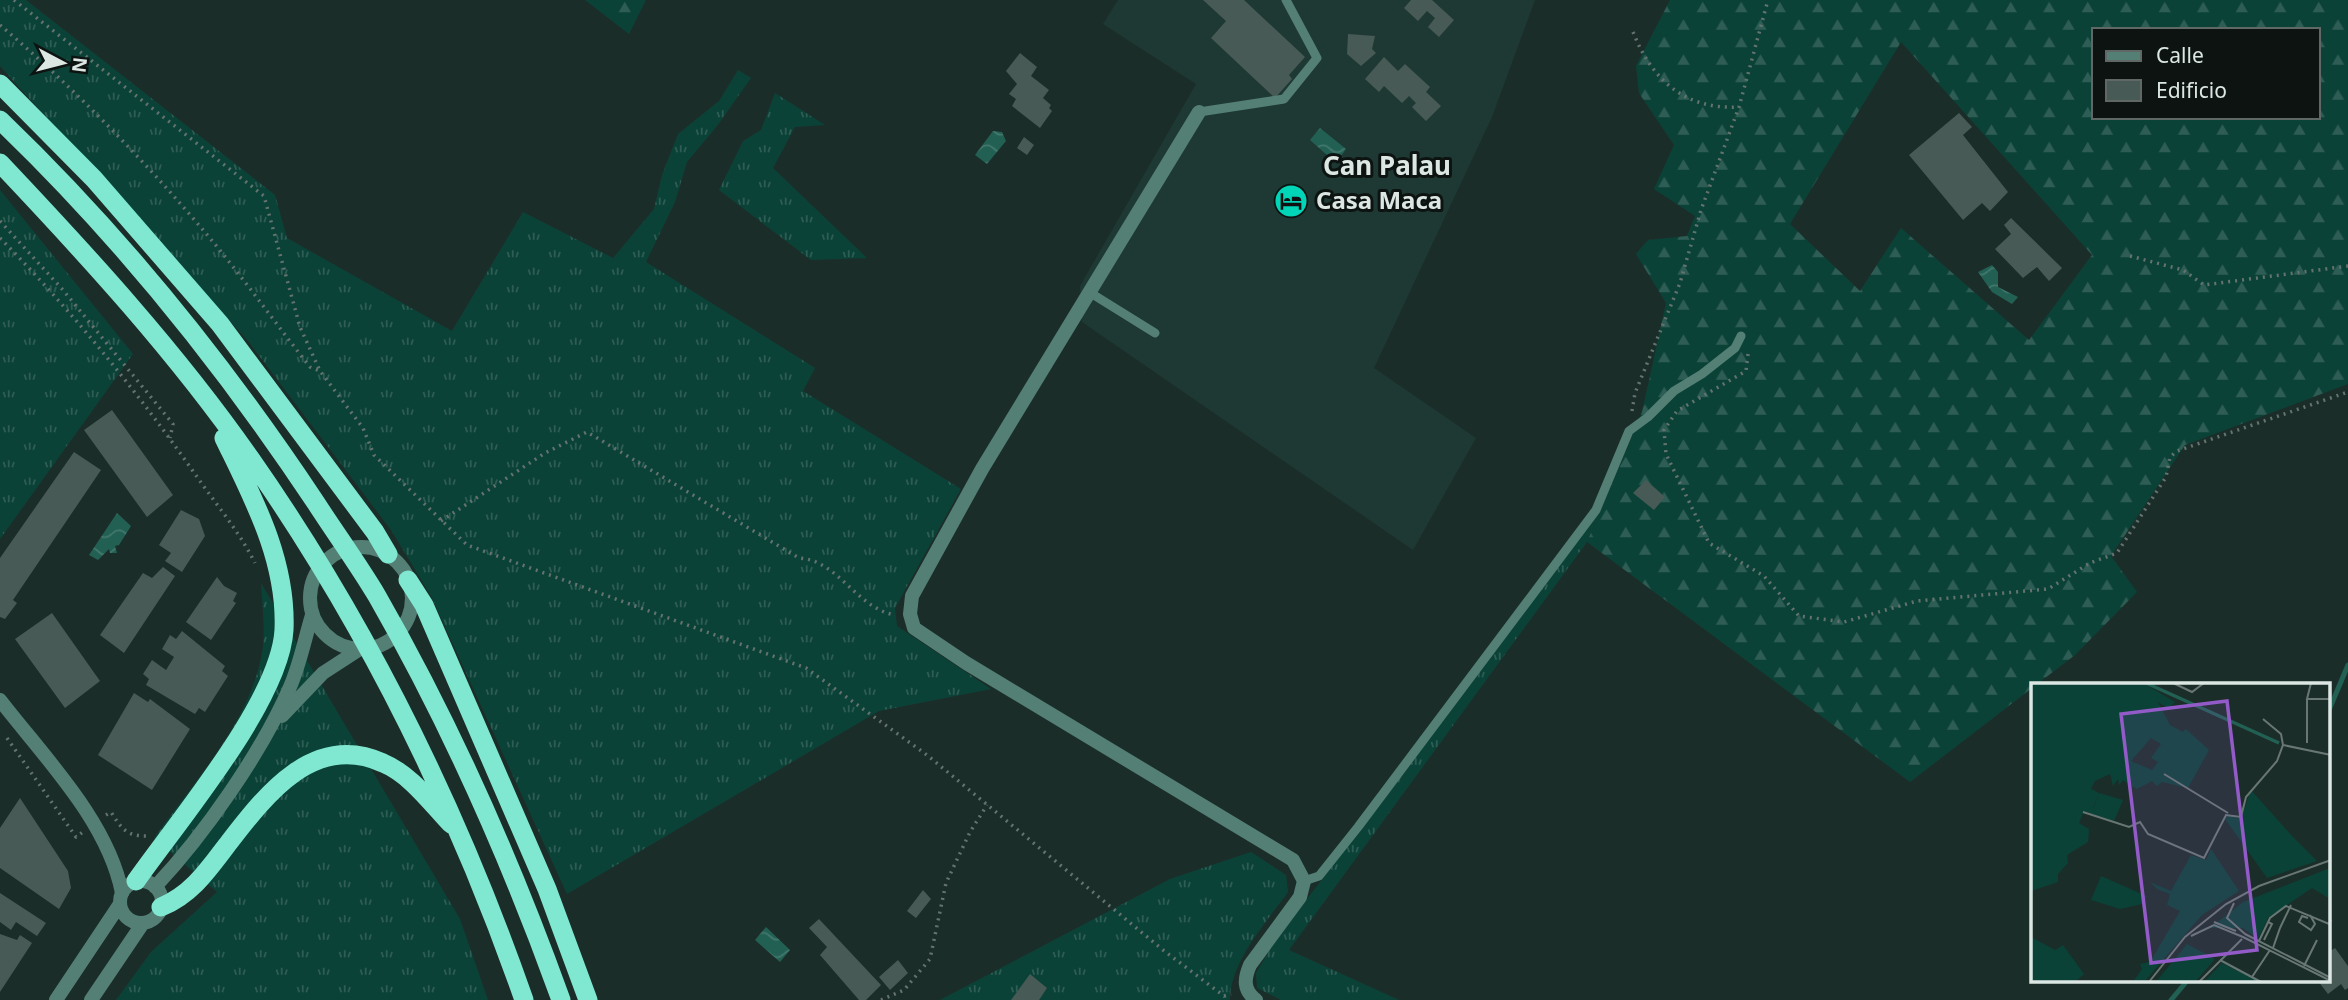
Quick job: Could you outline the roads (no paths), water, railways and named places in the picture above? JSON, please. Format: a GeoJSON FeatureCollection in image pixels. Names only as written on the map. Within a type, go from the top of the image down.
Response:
{"type":"FeatureCollection","features":[{"type":"Feature","properties":{"kind":"highway"},"geometry":{"type":"LineString","coordinates":[[0,84],[94,179],[220,324],[375,532],[388,554]]}},
{"type":"Feature","properties":{"kind":"highway"},"geometry":{"type":"LineString","coordinates":[[0,120],[78,200],[201,341],[273,439],[376,596],[501,842],[561,1000]]}},
{"type":"Feature","properties":{"kind":"highway"},"geometry":{"type":"LineString","coordinates":[[0,163],[75,242],[203,396],[250,458],[303,540],[351,617],[461,834],[524,1000]]}},
{"type":"Feature","properties":{"kind":"highway"},"geometry":{"type":"LineString","coordinates":[[133,891],[260,700],[278,664],[284,630],[275,555],[262,518],[203,396]]}},
{"type":"Feature","properties":{"kind":"highway"},"geometry":{"type":"LineString","coordinates":[[408,580],[424,605],[526,839],[588,1000]]}},
{"type":"Feature","properties":{"kind":"highway"},"geometry":{"type":"LineString","coordinates":[[161,906],[179,899],[196,883],[251,814],[300,766],[335,755],[357,755],[383,763],[400,774],[461,834]]}},
{"type":"Feature","properties":{"kind":"street"},"geometry":{"type":"LineString","coordinates":[[1199,112],[976,480],[912,596],[910,614],[914,628],[966,663],[1293,860],[1304,881],[1300,897],[1250,965],[1245,978],[1251,995]]}},
{"type":"Feature","properties":{"kind":"street"},"geometry":{"type":"LineString","coordinates":[[267,732],[323,673],[360,649],[378,646],[402,627],[410,612],[412,596],[408,580],[400,566],[388,554],[371,548],[349,548],[330,557],[314,577],[309,597],[312,615],[322,632],[337,643],[360,649]]}},
{"type":"Feature","properties":{"kind":"street"},"geometry":{"type":"LineString","coordinates":[[56,1000],[133,891],[182,856],[267,732],[291,686],[312,615]]}},
{"type":"Feature","properties":{"kind":"street"},"geometry":{"type":"LineString","coordinates":[[0,700],[93,824],[133,891],[125,916],[143,923]]}},
{"type":"Feature","properties":{"kind":"street"},"geometry":{"type":"LineString","coordinates":[[91,1000],[143,923],[155,918],[161,906],[160,892],[133,891]]}},
{"type":"Feature","properties":{"kind":"lane"},"geometry":{"type":"LineString","coordinates":[[1199,112],[1284,99],[1317,58],[1286,0]]}},
{"type":"Feature","properties":{"kind":"lane"},"geometry":{"type":"LineString","coordinates":[[1089,292],[1155,332]]}},
{"type":"Feature","properties":{"kind":"lane"},"geometry":{"type":"LineString","coordinates":[[1304,881],[1319,876],[1358,827],[1596,510],[1629,431],[1648,417],[1674,391],[1702,374],[1735,348],[1741,336]]}},
{"type":"Feature","properties":{"kind":"water"},"geometry":{"type":"Polygon","coordinates":[[[1320,128],[1346,149],[1336,163],[1310,140],[1320,128]]]}},
{"type":"Feature","properties":{"kind":"water"},"geometry":{"type":"Polygon","coordinates":[[[993,131],[1002,132],[1006,141],[987,164],[975,155],[993,131]]]}},
{"type":"Feature","properties":{"kind":"water"},"geometry":{"type":"Polygon","coordinates":[[[1992,265],[1998,272],[1998,287],[2018,297],[2012,304],[1992,292],[1978,272],[1992,265]]]}},
{"type":"Feature","properties":{"kind":"water"},"geometry":{"type":"Polygon","coordinates":[[[117,513],[131,526],[119,545],[115,546],[117,553],[110,553],[109,549],[98,560],[89,555],[117,513]]]}},
{"type":"Feature","properties":{"kind":"water"},"geometry":{"type":"Polygon","coordinates":[[[766,927],[790,950],[780,962],[755,940],[766,927]]]}},
{"type":"Feature","properties":{"kind":"waterway"},"geometry":{"type":"LineString","coordinates":[[2330,708],[2348,665]]}},
{"type":"Feature","properties":{"kind":"waterway"},"geometry":{"type":"LineString","coordinates":[[2171,1000],[2186,982]]}},
{"type":"Feature","properties":{"kind":"place","name":"Casa Maca"},"geometry":{"type":"Point","coordinates":[1291,201]}},
{"type":"Feature","properties":{"kind":"district","name":"Can Palau"},"geometry":{"type":"Point","coordinates":[1387,166]}}]}
